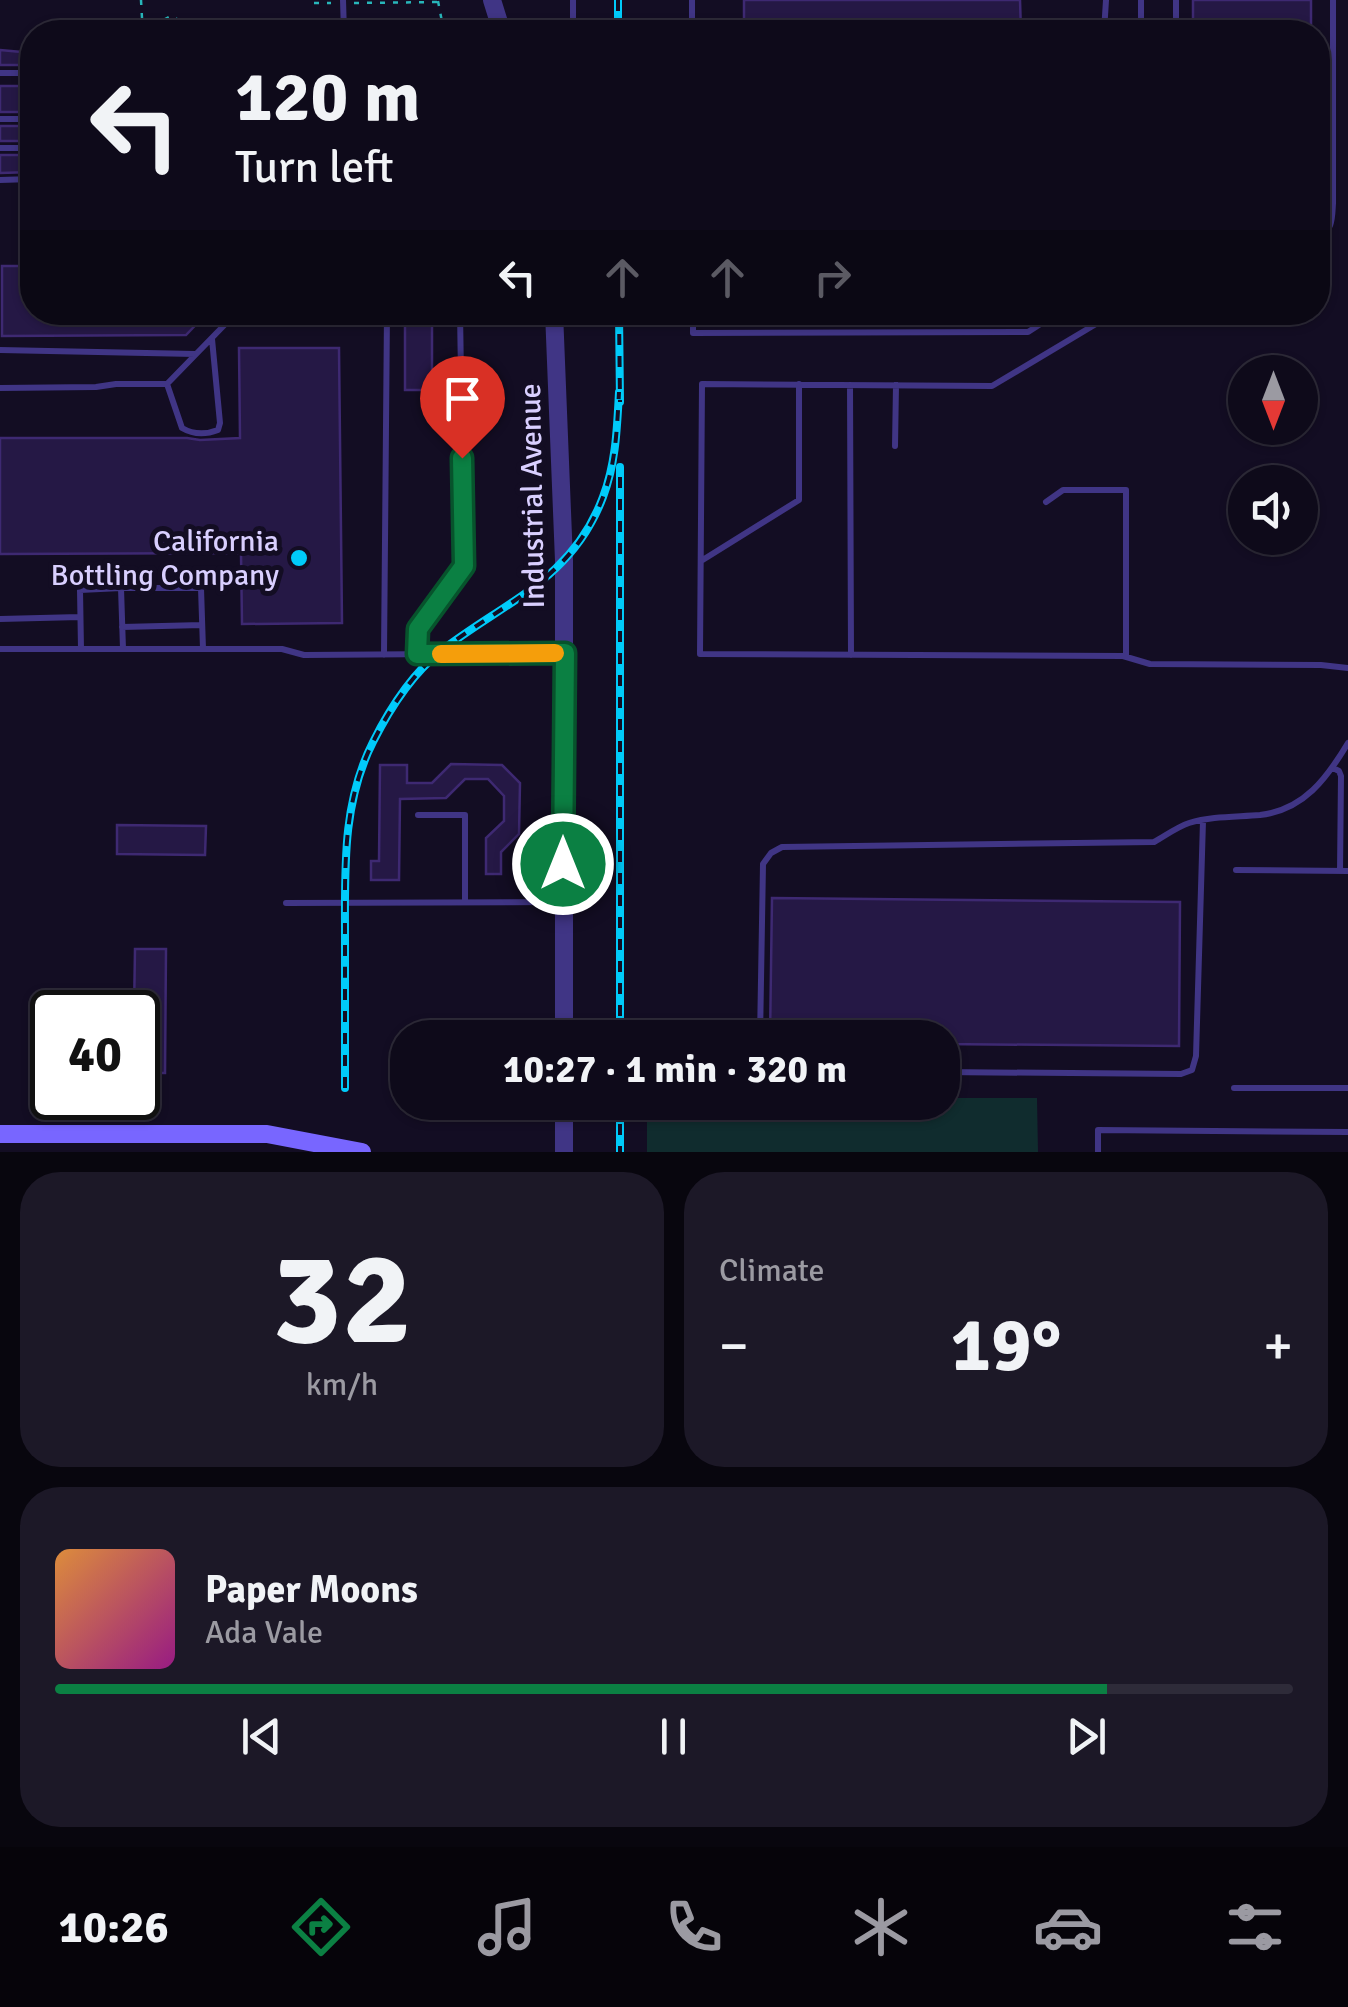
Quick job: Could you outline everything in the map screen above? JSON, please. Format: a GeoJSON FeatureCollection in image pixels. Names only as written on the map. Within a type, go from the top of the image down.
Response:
{"type":"FeatureCollection","features":[{"type":"Feature","properties":{"kind":"main road"},"geometry":{"type":"LineString","coordinates":[[0,1134],[267,1134],[362,1152]]}},
{"type":"Feature","properties":{"kind":"street","name":"Industrial Avenue"},"geometry":{"type":"LineString","coordinates":[[555,325],[564,561],[564,1020]]}},
{"type":"Feature","properties":{"kind":"street"},"geometry":{"type":"LineString","coordinates":[[564,1120],[564,1152]]}},
{"type":"Feature","properties":{"kind":"lane"},"geometry":{"type":"LineString","coordinates":[[1330,227],[1334,0]]}},
{"type":"Feature","properties":{"kind":"lane"},"geometry":{"type":"LineString","coordinates":[[0,388],[167,384],[224,325]]}},
{"type":"Feature","properties":{"kind":"lane"},"geometry":{"type":"LineString","coordinates":[[384,654],[387,325]]}},
{"type":"Feature","properties":{"kind":"lane"},"geometry":{"type":"LineString","coordinates":[[417,654],[418,629],[464,566],[460,325]]}},
{"type":"Feature","properties":{"kind":"lane"},"geometry":{"type":"LineString","coordinates":[[693,325],[693,333],[732,333],[1028,332],[1039,325]]}},
{"type":"Feature","properties":{"kind":"lane"},"geometry":{"type":"LineString","coordinates":[[1094,325],[992,386],[702,384],[700,654],[1126,657],[1150,664],[1321,664],[1348,668]]}},
{"type":"Feature","properties":{"kind":"lane"},"geometry":{"type":"LineString","coordinates":[[167,384],[182,428],[192,434],[218,430],[212,338]]}},
{"type":"Feature","properties":{"kind":"lane"},"geometry":{"type":"LineString","coordinates":[[0,350],[196,354]]}},
{"type":"Feature","properties":{"kind":"lane"},"geometry":{"type":"LineString","coordinates":[[701,561],[800,500],[799,384]]}},
{"type":"Feature","properties":{"kind":"lane"},"geometry":{"type":"LineString","coordinates":[[850,385],[851,654]]}},
{"type":"Feature","properties":{"kind":"lane"},"geometry":{"type":"LineString","coordinates":[[896,385],[896,446]]}},
{"type":"Feature","properties":{"kind":"lane"},"geometry":{"type":"LineString","coordinates":[[1046,502],[1063,490],[1126,490],[1126,657]]}},
{"type":"Feature","properties":{"kind":"lane"},"geometry":{"type":"LineString","coordinates":[[121,588],[123,649]]}},
{"type":"Feature","properties":{"kind":"lane"},"geometry":{"type":"LineString","coordinates":[[81,649],[80,590],[201,588],[203,649]]}},
{"type":"Feature","properties":{"kind":"lane"},"geometry":{"type":"LineString","coordinates":[[0,619],[80,618]]}},
{"type":"Feature","properties":{"kind":"lane"},"geometry":{"type":"LineString","coordinates":[[122,626],[202,625]]}},
{"type":"Feature","properties":{"kind":"lane"},"geometry":{"type":"LineString","coordinates":[[0,649],[282,649],[304,655],[565,653]]}},
{"type":"Feature","properties":{"kind":"lane"},"geometry":{"type":"LineString","coordinates":[[760,1020],[763,864],[782,847],[1154,842],[1188,824],[1262,815],[1293,805],[1318,787],[1348,743]]}},
{"type":"Feature","properties":{"kind":"lane"},"geometry":{"type":"LineString","coordinates":[[1236,870],[1344,871],[1341,776],[1334,768]]}},
{"type":"Feature","properties":{"kind":"lane"},"geometry":{"type":"LineString","coordinates":[[418,815],[465,815],[465,902]]}},
{"type":"Feature","properties":{"kind":"lane"},"geometry":{"type":"LineString","coordinates":[[960,1072],[1181,1074],[1192,1070],[1196,1056],[1203,821]]}},
{"type":"Feature","properties":{"kind":"lane"},"geometry":{"type":"LineString","coordinates":[[286,903],[563,902]]}},
{"type":"Feature","properties":{"kind":"lane"},"geometry":{"type":"LineString","coordinates":[[1234,1088],[1348,1088]]}},
{"type":"Feature","properties":{"kind":"lane"},"geometry":{"type":"LineString","coordinates":[[1098,1152],[1098,1130],[1348,1132]]}},
{"type":"Feature","properties":{"kind":"path"},"geometry":{"type":"LineString","coordinates":[[314,3],[438,1]]}},
{"type":"Feature","properties":{"kind":"green space"},"geometry":{"type":"Polygon","coordinates":[[[960,1098],[1037,1098],[1038,1152],[647,1152],[647,1120],[960,1120],[960,1098]]]}},
{"type":"Feature","properties":{"kind":"building"},"geometry":{"type":"Polygon","coordinates":[[[744,0],[1020,0],[1021,20],[744,20],[744,0]]]}},
{"type":"Feature","properties":{"kind":"building"},"geometry":{"type":"Polygon","coordinates":[[[1193,0],[1311,0],[1311,20],[1193,20],[1193,0]]]}},
{"type":"Feature","properties":{"kind":"building"},"geometry":{"type":"Polygon","coordinates":[[[0,50],[20,52],[20,65],[0,65],[0,50]]]}},
{"type":"Feature","properties":{"kind":"building"},"geometry":{"type":"Polygon","coordinates":[[[0,86],[20,86],[20,112],[0,112],[0,86]]]}},
{"type":"Feature","properties":{"kind":"building"},"geometry":{"type":"Polygon","coordinates":[[[0,126],[20,126],[20,141],[0,141],[0,126]]]}},
{"type":"Feature","properties":{"kind":"building"},"geometry":{"type":"Polygon","coordinates":[[[0,155],[20,155],[20,172],[0,173],[0,155]]]}},
{"type":"Feature","properties":{"kind":"building"},"geometry":{"type":"Polygon","coordinates":[[[2,266],[20,266],[20,325],[196,325],[186,335],[2,336],[2,266]]]}},
{"type":"Feature","properties":{"kind":"building"},"geometry":{"type":"Polygon","coordinates":[[[405,325],[432,325],[432,390],[405,390],[405,325]]]}},
{"type":"Feature","properties":{"kind":"building"},"geometry":{"type":"Polygon","coordinates":[[[239,348],[339,348],[342,623],[242,624],[241,553],[0,554],[0,438],[240,438],[239,348]]]}},
{"type":"Feature","properties":{"kind":"building"},"geometry":{"type":"Polygon","coordinates":[[[451,764],[502,765],[520,783],[519,834],[501,852],[501,874],[486,874],[486,838],[504,821],[504,796],[488,779],[465,779],[446,798],[400,799],[399,880],[371,880],[371,861],[379,861],[380,765],[407,765],[407,783],[432,783],[451,764]]]}},
{"type":"Feature","properties":{"kind":"building"},"geometry":{"type":"Polygon","coordinates":[[[117,825],[206,826],[205,855],[117,854],[117,825]]]}},
{"type":"Feature","properties":{"kind":"building"},"geometry":{"type":"Polygon","coordinates":[[[772,898],[1180,902],[1179,1046],[960,1044],[960,1020],[770,1020],[772,898]]]}},
{"type":"Feature","properties":{"kind":"building"},"geometry":{"type":"Polygon","coordinates":[[[135,949],[166,949],[165,1073],[160,1073],[160,990],[134,990],[135,949]]]}},
{"type":"Feature","properties":{"kind":"railway"},"geometry":{"type":"LineString","coordinates":[[618,0],[618,20]]}},
{"type":"Feature","properties":{"kind":"railway"},"geometry":{"type":"LineString","coordinates":[[619,325],[620,402]]}},
{"type":"Feature","properties":{"kind":"railway"},"geometry":{"type":"LineString","coordinates":[[345,1088],[346,861],[351,813],[363,765],[386,718],[420,670],[534,587],[555,569],[590,525],[611,471],[619,392]]}},
{"type":"Feature","properties":{"kind":"railway"},"geometry":{"type":"LineString","coordinates":[[620,467],[620,1020]]}},
{"type":"Feature","properties":{"kind":"railway"},"geometry":{"type":"LineString","coordinates":[[620,1120],[620,1152]]}},
{"type":"Feature","properties":{"kind":"slow traffic"},"geometry":{"type":"LineString","coordinates":[[441,654],[555,653]]}},
{"type":"Feature","properties":{"kind":"place","name":"California Bottling Company"},"geometry":{"type":"Point","coordinates":[299,558]}},
{"type":"Feature","properties":{"kind":"route"},"geometry":{"type":"LineString","coordinates":[[462,458],[464,566],[418,629],[417,654],[565,653],[563,864]]}}]}
